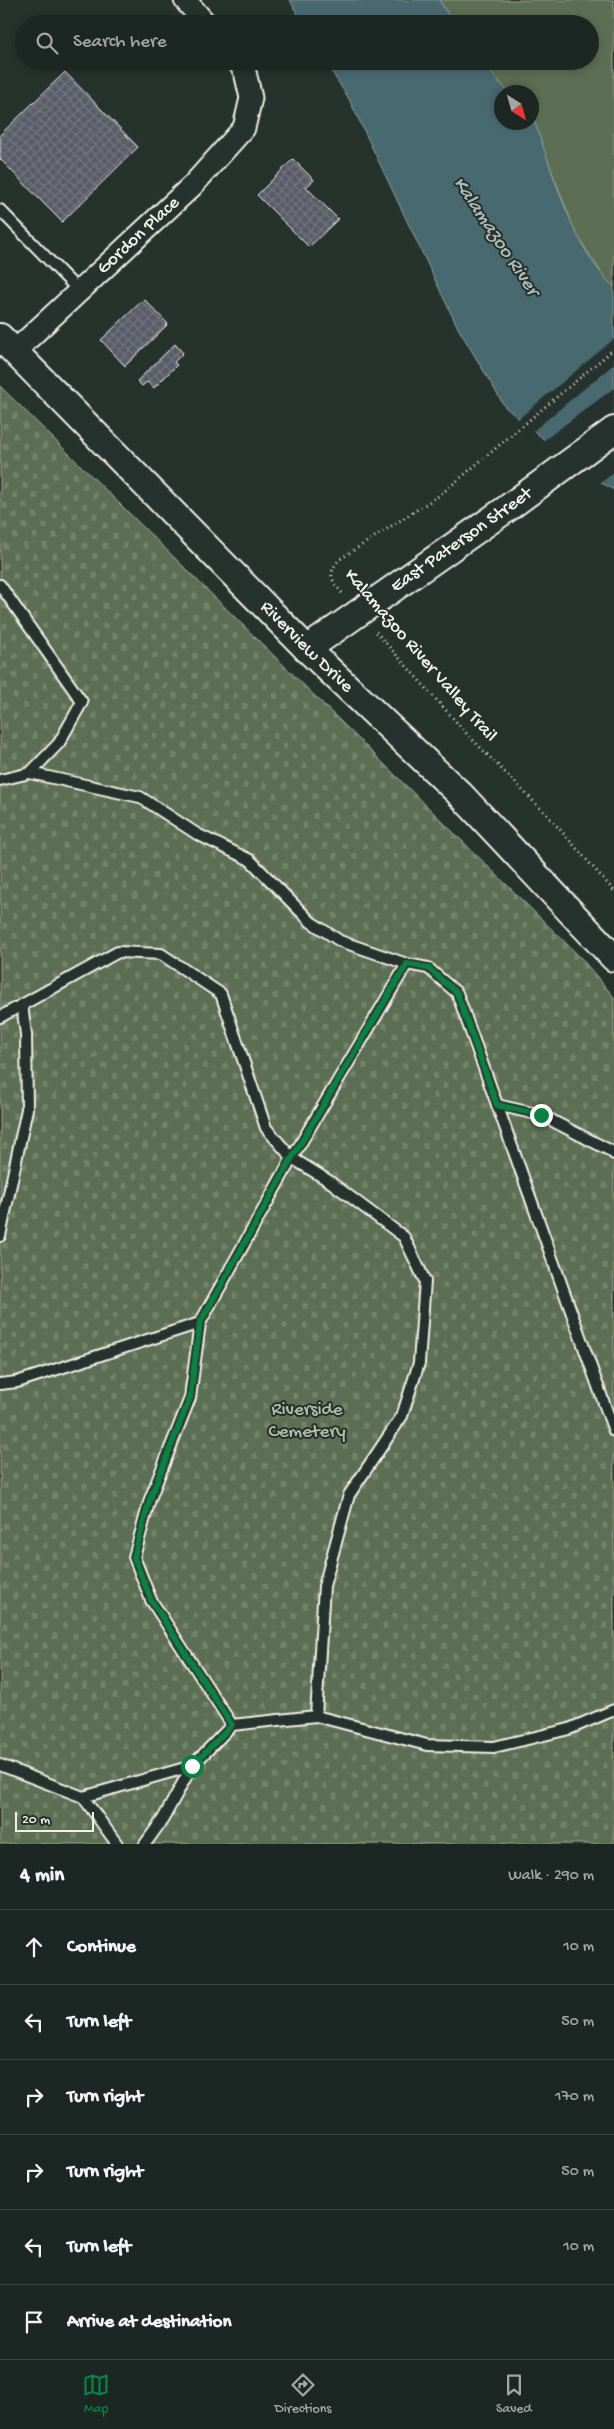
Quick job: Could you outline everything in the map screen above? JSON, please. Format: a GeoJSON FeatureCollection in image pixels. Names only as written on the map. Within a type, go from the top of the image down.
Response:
{"type":"FeatureCollection","features":[{"type":"Feature","properties":{"kind":"street"},"geometry":{"type":"LineString","coordinates":[[185,0],[198,15]]}},
{"type":"Feature","properties":{"kind":"street","name":"Gordon Place"},"geometry":{"type":"LineString","coordinates":[[7,344],[79,291],[193,185],[231,144],[244,128],[249,111],[251,98],[244,70]]}},
{"type":"Feature","properties":{"kind":"street","name":"Riverview Drive"},"geometry":{"type":"LineString","coordinates":[[7,344],[307,649],[462,794],[614,958]]}},
{"type":"Feature","properties":{"kind":"street","name":"East Paterson Street"},"geometry":{"type":"LineString","coordinates":[[307,649],[358,611],[505,510],[614,430]]}},
{"type":"Feature","properties":{"kind":"lane"},"geometry":{"type":"LineString","coordinates":[[0,210],[79,291]]}},
{"type":"Feature","properties":{"kind":"lane"},"geometry":{"type":"LineString","coordinates":[[0,586],[82,702],[59,743],[30,773]]}},
{"type":"Feature","properties":{"kind":"lane"},"geometry":{"type":"LineString","coordinates":[[0,780],[30,773],[140,797],[197,834],[250,860],[311,922],[340,941],[407,964],[428,968],[457,993],[614,1431]]}},
{"type":"Feature","properties":{"kind":"lane"},"geometry":{"type":"LineString","coordinates":[[0,1017],[118,952],[161,954],[221,994],[266,1128],[292,1158],[329,1181],[404,1237],[425,1281],[419,1363],[408,1398],[402,1416],[349,1495],[324,1586],[316,1716]]}},
{"type":"Feature","properties":{"kind":"lane"},"geometry":{"type":"LineString","coordinates":[[232,1725],[151,1600],[134,1557],[150,1499],[190,1398],[200,1323],[292,1158],[407,964]]}},
{"type":"Feature","properties":{"kind":"lane"},"geometry":{"type":"LineString","coordinates":[[0,1236],[27,1109],[26,1034],[22,1005]]}},
{"type":"Feature","properties":{"kind":"lane"},"geometry":{"type":"LineString","coordinates":[[497,1105],[541,1115],[614,1154]]}},
{"type":"Feature","properties":{"kind":"lane"},"geometry":{"type":"LineString","coordinates":[[0,1384],[17,1382],[200,1323]]}},
{"type":"Feature","properties":{"kind":"lane"},"geometry":{"type":"LineString","coordinates":[[145,1844],[163,1819],[192,1766],[232,1725],[316,1716],[427,1745],[494,1747],[569,1729],[614,1710]]}},
{"type":"Feature","properties":{"kind":"lane"},"geometry":{"type":"LineString","coordinates":[[0,1765],[83,1797],[117,1844]]}},
{"type":"Feature","properties":{"kind":"lane"},"geometry":{"type":"LineString","coordinates":[[83,1797],[192,1766]]}},
{"type":"Feature","properties":{"kind":"path","name":"Kalamazoo River Valley Trail"},"geometry":{"type":"LineString","coordinates":[[614,349],[440,495],[351,551],[333,566],[330,574],[332,581],[467,734],[548,816],[614,891]]}},
{"type":"Feature","properties":{"kind":"green space"},"geometry":{"type":"Polygon","coordinates":[[[439,0],[614,0],[614,287],[606,280],[576,234],[536,130],[539,130],[539,85],[502,85],[489,70],[599,70],[599,15],[448,15],[439,0]]]}},
{"type":"Feature","properties":{"kind":"green space","name":"Riverside Cemetery"},"geometry":{"type":"Polygon","coordinates":[[[0,386],[581,958],[614,997],[614,1844],[0,1844],[0,386]]]}},
{"type":"Feature","properties":{"kind":"water"},"geometry":{"type":"Polygon","coordinates":[[[290,0],[439,0],[448,15],[298,15],[290,0]]]}},
{"type":"Feature","properties":{"kind":"water","name":"Kalamazoo River"},"geometry":{"type":"Polygon","coordinates":[[[331,70],[489,70],[502,85],[494,85],[494,130],[537,130],[557,187],[576,232],[600,272],[614,287],[614,490],[586,474],[505,407],[457,326],[349,99],[331,70]]]}},
{"type":"Feature","properties":{"kind":"pier"},"geometry":{"type":"Polygon","coordinates":[[[614,339],[614,364],[532,432],[517,420],[614,339]]]}},
{"type":"Feature","properties":{"kind":"pier"},"geometry":{"type":"Polygon","coordinates":[[[614,388],[614,473],[599,484],[584,476],[543,441],[614,388]]]}},
{"type":"Feature","properties":{"kind":"building"},"geometry":{"type":"Polygon","coordinates":[[[65,72],[138,147],[62,222],[0,159],[0,135],[65,72]]]}},
{"type":"Feature","properties":{"kind":"building"},"geometry":{"type":"Polygon","coordinates":[[[293,159],[314,180],[306,187],[338,219],[309,247],[257,195],[293,159]]]}},
{"type":"Feature","properties":{"kind":"building"},"geometry":{"type":"Polygon","coordinates":[[[144,299],[168,324],[125,366],[101,340],[144,299]]]}},
{"type":"Feature","properties":{"kind":"building"},"geometry":{"type":"Polygon","coordinates":[[[175,344],[183,353],[174,362],[177,365],[154,388],[147,382],[142,386],[137,381],[175,344]]]}},
{"type":"Feature","properties":{"kind":"route"},"geometry":{"type":"LineString","coordinates":[[192,1766],[232,1725],[151,1600],[134,1557],[150,1499],[190,1398],[200,1323],[292,1158],[407,964],[428,968],[457,993],[497,1105],[541,1115]]}}]}
